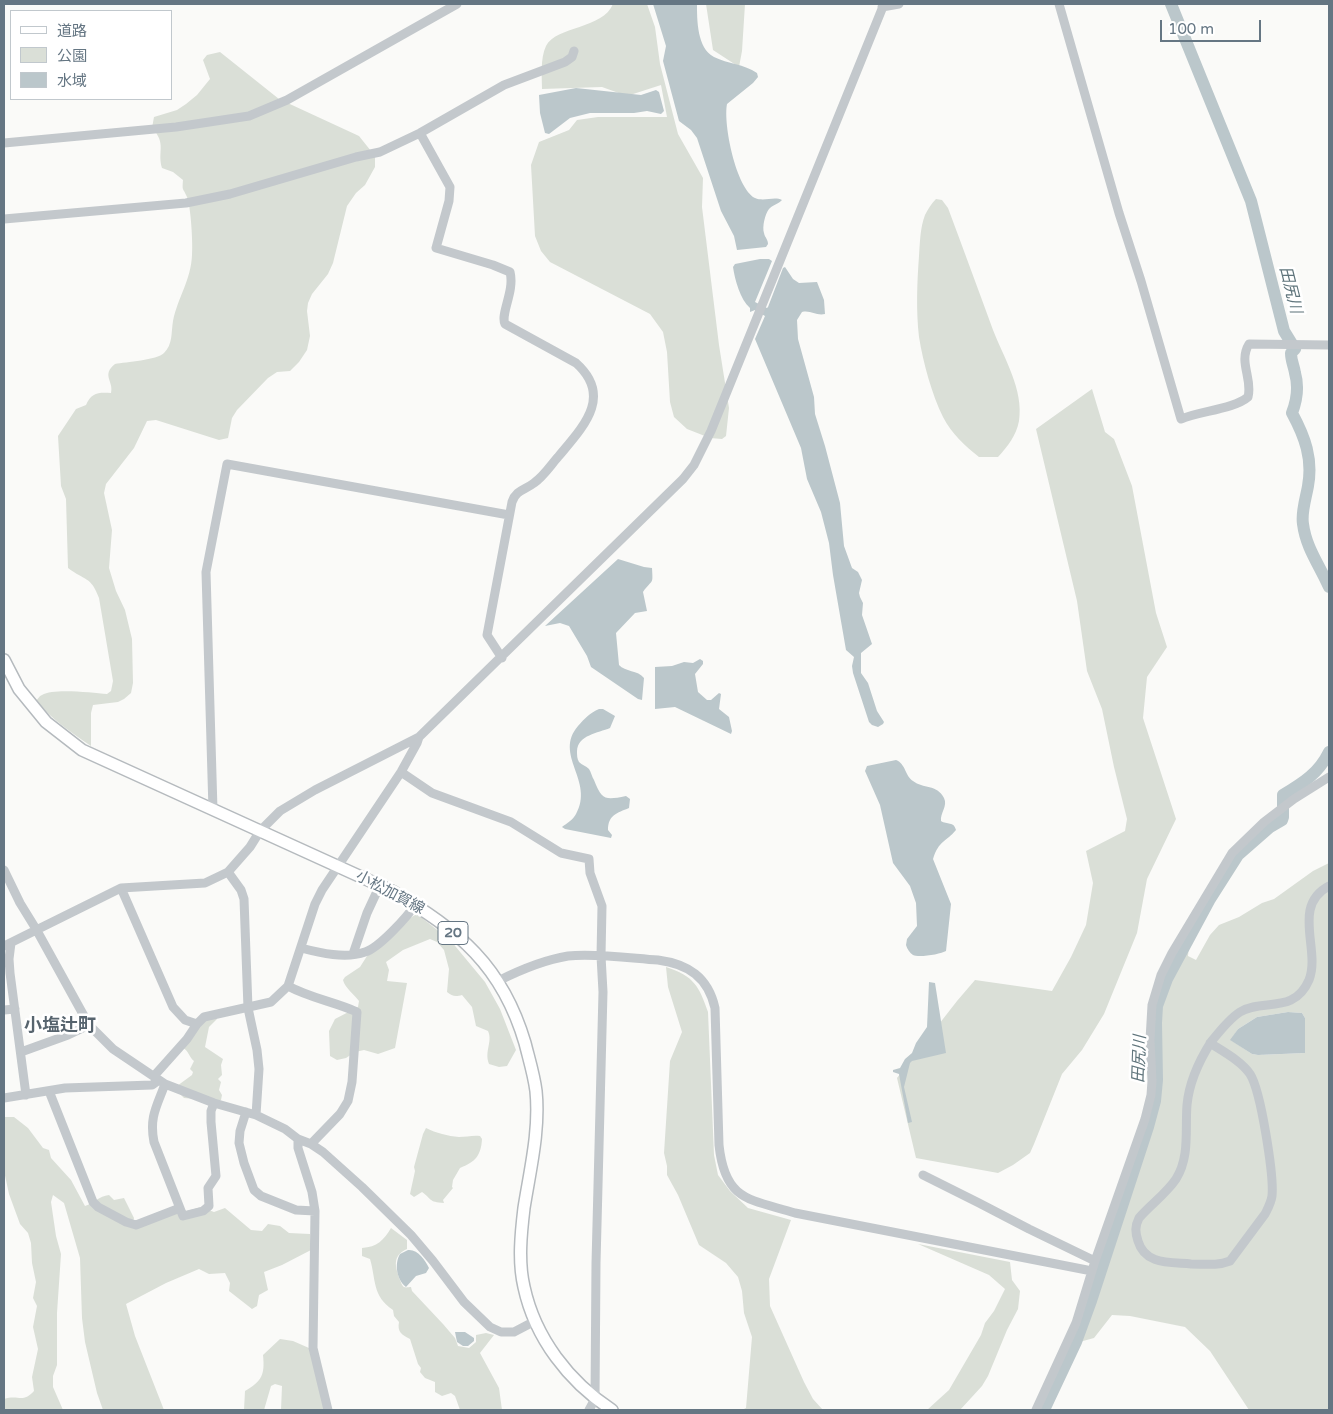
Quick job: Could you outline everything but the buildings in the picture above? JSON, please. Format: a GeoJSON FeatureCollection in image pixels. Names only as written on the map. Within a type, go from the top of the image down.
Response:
{"type":"FeatureCollection","features":[{"type":"Feature","properties":{"kind":"main road","name":"小松加賀線"},"geometry":{"type":"LineString","coordinates":[[4,660],[7,677],[20,689],[46,722],[82,750],[380,885],[429,913],[466,943],[484,962],[498,981],[516,1018],[536,1092],[534,1151],[524,1208],[521,1257],[523,1286],[535,1321],[550,1348],[570,1375],[595,1399],[612,1410]]}},
{"type":"Feature","properties":{"kind":"street"},"geometry":{"type":"LineString","coordinates":[[4,143],[176,128],[249,116],[287,100],[457,4]]}},
{"type":"Feature","properties":{"kind":"street"},"geometry":{"type":"LineString","coordinates":[[26,1096],[8,945],[36,929],[121,888],[205,883],[228,872],[250,847],[260,831],[280,811],[419,737],[683,480],[694,465],[711,431],[883,6],[899,4]]}},
{"type":"Feature","properties":{"kind":"street"},"geometry":{"type":"LineString","coordinates":[[1059,4],[1118,213],[1141,281],[1181,419],[1243,402],[1248,397],[1250,387],[1244,356],[1250,344],[1329,345]]}},
{"type":"Feature","properties":{"kind":"street"},"geometry":{"type":"LineString","coordinates":[[4,219],[186,203],[230,194],[356,157],[380,152],[420,133],[504,85],[565,62],[572,57],[574,51]]}},
{"type":"Feature","properties":{"kind":"street"},"geometry":{"type":"LineString","coordinates":[[420,133],[450,186],[449,201],[436,248],[510,272],[512,284],[503,318],[505,324],[576,362],[592,384],[593,406],[585,424],[546,472],[534,484],[517,493],[512,502],[487,635],[502,658]]}},
{"type":"Feature","properties":{"kind":"street"},"geometry":{"type":"LineString","coordinates":[[213,810],[206,572],[227,464],[509,515]]}},
{"type":"Feature","properties":{"kind":"street"},"geometry":{"type":"LineString","coordinates":[[4,1098],[26,1096],[65,1088],[152,1085],[159,1080],[197,1024],[204,1017],[270,1002],[288,986],[315,904],[337,865],[401,772],[419,737]]}},
{"type":"Feature","properties":{"kind":"street"},"geometry":{"type":"LineString","coordinates":[[401,772],[432,793],[512,822],[561,853],[589,859],[590,873],[602,906],[601,956],[603,992],[596,1263],[595,1399],[589,1410]]}},
{"type":"Feature","properties":{"kind":"street"},"geometry":{"type":"LineString","coordinates":[[1036,1410],[1076,1323],[1095,1261],[1134,1154],[1146,1114],[1152,1081],[1150,1040],[1152,1004],[1161,975],[1172,953],[1232,853],[1264,822],[1294,799],[1329,777]]}},
{"type":"Feature","properties":{"kind":"street"},"geometry":{"type":"LineString","coordinates":[[4,870],[20,903],[89,1025],[113,1049],[159,1080],[214,1103],[256,1115],[285,1129],[298,1139],[311,1144],[334,1161],[411,1235],[434,1261],[464,1302],[490,1327],[501,1332],[514,1332],[535,1321]]}},
{"type":"Feature","properties":{"kind":"street"},"geometry":{"type":"LineString","coordinates":[[228,872],[241,890],[244,899],[248,1008],[258,1050],[259,1069],[256,1115]]}},
{"type":"Feature","properties":{"kind":"street"},"geometry":{"type":"LineString","coordinates":[[353,954],[367,913],[380,885]]}},
{"type":"Feature","properties":{"kind":"street"},"geometry":{"type":"LineString","coordinates":[[1210,1044],[1235,1060],[1252,1076],[1257,1091],[1271,1168],[1272,1196],[1265,1214],[1230,1261],[1212,1265],[1162,1262],[1148,1256],[1142,1250],[1138,1241],[1136,1225],[1139,1218],[1176,1179],[1186,1150],[1186,1106],[1189,1091],[1199,1064],[1210,1044],[1231,1019],[1241,1011],[1283,1003],[1293,998],[1304,988],[1311,972],[1309,921],[1311,907],[1320,892],[1329,886]]}},
{"type":"Feature","properties":{"kind":"street"},"geometry":{"type":"LineString","coordinates":[[121,888],[173,1007],[185,1020],[197,1024]]}},
{"type":"Feature","properties":{"kind":"street"},"geometry":{"type":"LineString","coordinates":[[301,948],[335,954],[363,953],[375,947],[409,914],[415,905]]}},
{"type":"Feature","properties":{"kind":"street"},"geometry":{"type":"LineString","coordinates":[[498,981],[519,970],[541,962],[569,956],[658,960],[678,964],[692,972],[710,988],[715,1008],[721,1161],[726,1177],[733,1188],[756,1203],[795,1213],[1092,1271]]}},
{"type":"Feature","properties":{"kind":"street"},"geometry":{"type":"LineString","coordinates":[[288,986],[302,994],[357,1012],[352,1082],[348,1101],[340,1114],[311,1144]]}},
{"type":"Feature","properties":{"kind":"street"},"geometry":{"type":"LineString","coordinates":[[4,1010],[15,1009]]}},
{"type":"Feature","properties":{"kind":"street"},"geometry":{"type":"LineString","coordinates":[[21,1052],[68,1035],[89,1025]]}},
{"type":"Feature","properties":{"kind":"street"},"geometry":{"type":"LineString","coordinates":[[159,1080],[152,1133],[183,1216],[210,1206],[208,1188],[216,1176],[211,1122],[211,1111],[214,1103]]}},
{"type":"Feature","properties":{"kind":"street"},"geometry":{"type":"LineString","coordinates":[[49,1091],[93,1202],[98,1207],[126,1222],[136,1225],[180,1208]]}},
{"type":"Feature","properties":{"kind":"street"},"geometry":{"type":"LineString","coordinates":[[246,1112],[240,1131],[239,1143],[254,1190],[261,1196],[296,1210],[315,1211]]}},
{"type":"Feature","properties":{"kind":"street"},"geometry":{"type":"LineString","coordinates":[[298,1139],[298,1148],[312,1192],[315,1211],[313,1348],[328,1410]]}},
{"type":"Feature","properties":{"kind":"street"},"geometry":{"type":"LineString","coordinates":[[923,1175],[1095,1261]]}},
{"type":"Feature","properties":{"kind":"green space"},"geometry":{"type":"Polygon","coordinates":[[[613,4],[647,4],[655,27],[660,64],[678,134],[703,178],[702,207],[719,345],[729,408],[726,436],[722,439],[710,438],[687,429],[674,417],[670,402],[667,352],[663,332],[650,314],[550,262],[541,251],[535,236],[531,165],[539,142],[569,130],[577,120],[598,117],[667,117],[661,85],[627,96],[602,87],[542,89],[543,56],[546,46],[551,39],[600,18],[608,12],[613,4]]]}},
{"type":"Feature","properties":{"kind":"green space"},"geometry":{"type":"Polygon","coordinates":[[[706,4],[745,4],[739,67],[713,50],[706,4]]]}},
{"type":"Feature","properties":{"kind":"green space"},"geometry":{"type":"Polygon","coordinates":[[[220,52],[279,99],[359,136],[375,156],[375,167],[365,185],[356,193],[347,206],[333,263],[328,274],[312,294],[308,303],[310,336],[307,350],[299,362],[290,371],[277,372],[268,378],[237,410],[232,418],[228,438],[219,440],[156,420],[147,421],[134,448],[106,484],[104,493],[112,530],[109,568],[116,591],[125,610],[132,639],[133,683],[131,693],[124,699],[118,702],[93,705],[91,713],[91,746],[48,714],[36,701],[41,695],[55,692],[73,691],[107,694],[111,691],[113,681],[99,598],[90,582],[68,568],[66,499],[61,486],[58,436],[76,409],[86,405],[95,394],[111,393],[108,375],[115,364],[155,357],[164,353],[169,346],[175,312],[187,281],[191,264],[191,226],[183,180],[173,172],[162,168],[159,139],[152,128],[154,117],[177,110],[197,95],[210,79],[203,60],[207,55],[220,52]]]}},
{"type":"Feature","properties":{"kind":"green space"},"geometry":{"type":"Polygon","coordinates":[[[936,199],[942,200],[948,208],[993,330],[1012,374],[1019,398],[1018,426],[1011,441],[998,457],[979,457],[950,429],[935,399],[928,378],[919,337],[917,307],[918,276],[922,225],[925,215],[936,199]]]}},
{"type":"Feature","properties":{"kind":"green space"},"geometry":{"type":"Polygon","coordinates":[[[1092,389],[1105,432],[1114,439],[1132,486],[1156,613],[1167,647],[1147,677],[1143,718],[1176,819],[1147,879],[1137,933],[1104,1014],[1082,1050],[1062,1074],[1030,1153],[998,1173],[916,1158],[897,1078],[975,980],[1052,991],[1086,925],[1093,883],[1086,851],[1125,831],[1127,819],[1102,709],[1087,671],[1077,601],[1036,429],[1092,389]]]}},
{"type":"Feature","properties":{"kind":"green space"},"geometry":{"type":"Polygon","coordinates":[[[1329,863],[1329,1410],[1249,1410],[1210,1351],[1185,1327],[1130,1316],[1112,1315],[1094,1338],[1072,1344],[1093,1290],[1144,1135],[1154,1022],[1162,985],[1170,965],[1198,915],[1205,917],[1189,945],[1188,956],[1196,960],[1210,935],[1219,925],[1239,917],[1262,903],[1274,899],[1313,871],[1329,863]],[[1288,1012],[1257,1017],[1238,1029],[1231,1040],[1252,1054],[1305,1053],[1305,1018],[1302,1013],[1288,1012]]]}},
{"type":"Feature","properties":{"kind":"green space"},"geometry":{"type":"Polygon","coordinates":[[[417,914],[451,941],[485,982],[500,1009],[516,1050],[507,1066],[499,1067],[489,1064],[487,1055],[490,1039],[488,1031],[476,1026],[472,1007],[462,995],[454,996],[447,992],[449,969],[444,950],[437,942],[430,939],[403,950],[386,962],[389,970],[387,981],[407,983],[395,1048],[378,1054],[364,1050],[337,1060],[330,1056],[329,1031],[335,1019],[358,1007],[359,1001],[343,980],[360,967],[367,956],[408,919],[417,914]]]}},
{"type":"Feature","properties":{"kind":"green space"},"geometry":{"type":"Polygon","coordinates":[[[666,967],[683,974],[694,983],[702,995],[708,1012],[714,1155],[718,1175],[730,1191],[748,1208],[791,1220],[769,1279],[770,1306],[804,1382],[813,1399],[823,1410],[742,1410],[746,1408],[752,1337],[744,1313],[742,1291],[738,1277],[726,1263],[699,1245],[678,1195],[667,1175],[664,1153],[670,1061],[682,1032],[668,987],[666,967]]]}},
{"type":"Feature","properties":{"kind":"green space"},"geometry":{"type":"Polygon","coordinates":[[[216,1017],[217,1019],[209,1027],[205,1047],[223,1059],[221,1065],[222,1075],[218,1079],[221,1082],[219,1090],[222,1095],[221,1100],[184,1098],[177,1086],[192,1075],[193,1072],[190,1069],[194,1061],[183,1048],[205,1020],[216,1017]]]}},
{"type":"Feature","properties":{"kind":"green space"},"geometry":{"type":"Polygon","coordinates":[[[4,1117],[14,1117],[28,1128],[43,1148],[49,1150],[51,1158],[71,1180],[85,1206],[109,1195],[114,1200],[124,1198],[134,1218],[132,1226],[201,1207],[214,1212],[225,1208],[251,1230],[262,1231],[268,1224],[280,1226],[289,1233],[310,1234],[311,1250],[264,1272],[268,1290],[259,1295],[257,1306],[252,1309],[229,1291],[230,1283],[225,1273],[209,1274],[199,1269],[166,1283],[126,1304],[135,1336],[164,1410],[103,1410],[85,1342],[82,1318],[80,1258],[64,1203],[53,1195],[51,1202],[56,1236],[61,1254],[57,1313],[57,1365],[53,1376],[53,1387],[63,1410],[4,1410],[4,1399],[13,1397],[23,1398],[34,1391],[32,1377],[38,1349],[33,1327],[37,1306],[33,1298],[36,1282],[32,1263],[31,1243],[28,1233],[20,1224],[9,1194],[4,1171],[4,1117]]]}},
{"type":"Feature","properties":{"kind":"green space"},"geometry":{"type":"Polygon","coordinates":[[[426,1128],[451,1136],[480,1136],[482,1139],[479,1154],[473,1161],[460,1168],[453,1180],[453,1188],[443,1200],[444,1203],[433,1201],[422,1192],[414,1197],[410,1194],[415,1171],[414,1167],[426,1128]]]}},
{"type":"Feature","properties":{"kind":"green space"},"geometry":{"type":"Polygon","coordinates":[[[391,1228],[407,1240],[407,1249],[399,1255],[396,1262],[402,1285],[411,1287],[412,1291],[455,1338],[458,1346],[469,1348],[476,1342],[476,1335],[486,1333],[494,1335],[480,1353],[499,1388],[502,1410],[460,1410],[455,1396],[451,1393],[442,1396],[435,1392],[435,1382],[425,1378],[420,1372],[421,1368],[410,1339],[401,1333],[399,1322],[394,1316],[393,1310],[386,1305],[378,1293],[370,1259],[362,1256],[362,1248],[380,1242],[391,1228]]]}},
{"type":"Feature","properties":{"kind":"green space"},"geometry":{"type":"Polygon","coordinates":[[[918,1244],[1010,1262],[1012,1280],[1020,1291],[1018,1309],[988,1376],[982,1386],[960,1410],[927,1410],[949,1390],[1005,1289],[989,1275],[918,1244]]]}},
{"type":"Feature","properties":{"kind":"green space"},"geometry":{"type":"Polygon","coordinates":[[[280,1339],[293,1341],[309,1348],[325,1410],[281,1410],[282,1386],[275,1384],[271,1386],[264,1410],[244,1410],[245,1391],[259,1380],[263,1373],[263,1355],[280,1339]]]}},
{"type":"Feature","properties":{"kind":"water"},"geometry":{"type":"Polygon","coordinates":[[[653,4],[697,4],[699,33],[708,53],[757,73],[758,77],[753,83],[727,104],[726,113],[732,155],[742,182],[748,192],[758,199],[782,200],[770,208],[765,217],[763,230],[768,241],[766,247],[737,250],[734,236],[721,211],[697,138],[691,130],[679,121],[663,61],[666,46],[653,4]]]}},
{"type":"Feature","properties":{"kind":"water"},"geometry":{"type":"Polygon","coordinates":[[[576,88],[641,95],[656,90],[659,92],[664,111],[661,114],[647,111],[634,113],[590,113],[570,118],[549,134],[545,133],[540,113],[539,95],[576,88]]]}},
{"type":"Feature","properties":{"kind":"water"},"geometry":{"type":"Polygon","coordinates":[[[760,259],[772,261],[755,302],[768,307],[785,267],[793,279],[799,283],[817,282],[824,300],[825,314],[802,312],[797,320],[798,339],[814,397],[815,414],[840,503],[844,546],[852,568],[858,572],[862,580],[859,593],[863,603],[862,615],[872,644],[861,653],[861,673],[868,683],[877,711],[884,722],[878,727],[869,722],[853,673],[854,657],[846,650],[829,543],[821,512],[807,479],[801,448],[755,339],[765,316],[755,310],[750,312],[750,308],[738,289],[735,278],[733,267],[735,264],[760,259]]]}},
{"type":"Feature","properties":{"kind":"water"},"geometry":{"type":"Polygon","coordinates":[[[618,559],[652,568],[652,582],[643,592],[647,611],[635,613],[616,633],[619,665],[644,678],[642,700],[591,667],[587,656],[569,626],[560,623],[545,626],[618,559]]]}},
{"type":"Feature","properties":{"kind":"water"},"geometry":{"type":"Polygon","coordinates":[[[700,659],[703,661],[703,664],[695,674],[698,692],[707,700],[711,700],[719,693],[721,694],[719,709],[729,717],[731,734],[675,707],[655,709],[655,667],[672,666],[684,662],[693,663],[700,659]]]}},
{"type":"Feature","properties":{"kind":"water"},"geometry":{"type":"Polygon","coordinates":[[[603,709],[615,716],[610,728],[595,733],[581,741],[578,746],[577,755],[579,762],[589,769],[602,795],[609,798],[626,796],[630,799],[629,808],[611,818],[608,830],[612,835],[611,838],[562,827],[572,820],[581,802],[581,790],[571,758],[570,747],[572,737],[578,726],[590,714],[603,709]]]}},
{"type":"Feature","properties":{"kind":"water"},"geometry":{"type":"Polygon","coordinates":[[[896,760],[902,764],[910,779],[941,794],[945,804],[941,821],[954,825],[956,830],[940,845],[933,859],[951,904],[946,951],[925,956],[913,955],[906,946],[907,939],[917,926],[916,903],[910,886],[893,863],[880,805],[865,771],[867,766],[896,760]]]}},
{"type":"Feature","properties":{"kind":"water"},"geometry":{"type":"Polygon","coordinates":[[[929,982],[935,983],[946,1053],[910,1063],[904,1087],[912,1122],[908,1123],[899,1074],[893,1072],[893,1070],[900,1068],[905,1059],[912,1053],[916,1043],[927,1027],[929,982]]]}},
{"type":"Feature","properties":{"kind":"water"},"geometry":{"type":"Polygon","coordinates":[[[1288,1012],[1302,1013],[1305,1018],[1305,1053],[1252,1054],[1230,1040],[1238,1029],[1257,1017],[1288,1012]]]}},
{"type":"Feature","properties":{"kind":"water"},"geometry":{"type":"Polygon","coordinates":[[[408,1250],[418,1253],[429,1268],[426,1273],[416,1276],[406,1287],[400,1280],[397,1262],[400,1254],[408,1250]]]}},
{"type":"Feature","properties":{"kind":"water"},"geometry":{"type":"Polygon","coordinates":[[[455,1332],[465,1332],[474,1338],[474,1341],[468,1346],[463,1346],[457,1342],[455,1332]]]}},
{"type":"Feature","properties":{"kind":"waterway","name":"田尻川"},"geometry":{"type":"LineString","coordinates":[[1171,4],[1251,201],[1284,331],[1295,349],[1291,356],[1297,388],[1292,413],[1301,431],[1309,457],[1309,476],[1303,510],[1303,524],[1310,549],[1329,587]]}},
{"type":"Feature","properties":{"kind":"waterway","name":"田尻川"},"geometry":{"type":"LineString","coordinates":[[1044,1410],[1076,1342],[1148,1127],[1155,1101],[1157,1080],[1157,1006],[1167,979],[1210,899],[1238,855],[1270,827],[1282,820],[1283,795],[1304,782],[1315,772],[1329,752]]}},
{"type":"Feature","properties":{"kind":"district","name":"小塩辻町"},"geometry":{"type":"Point","coordinates":[60,1026]}}]}
